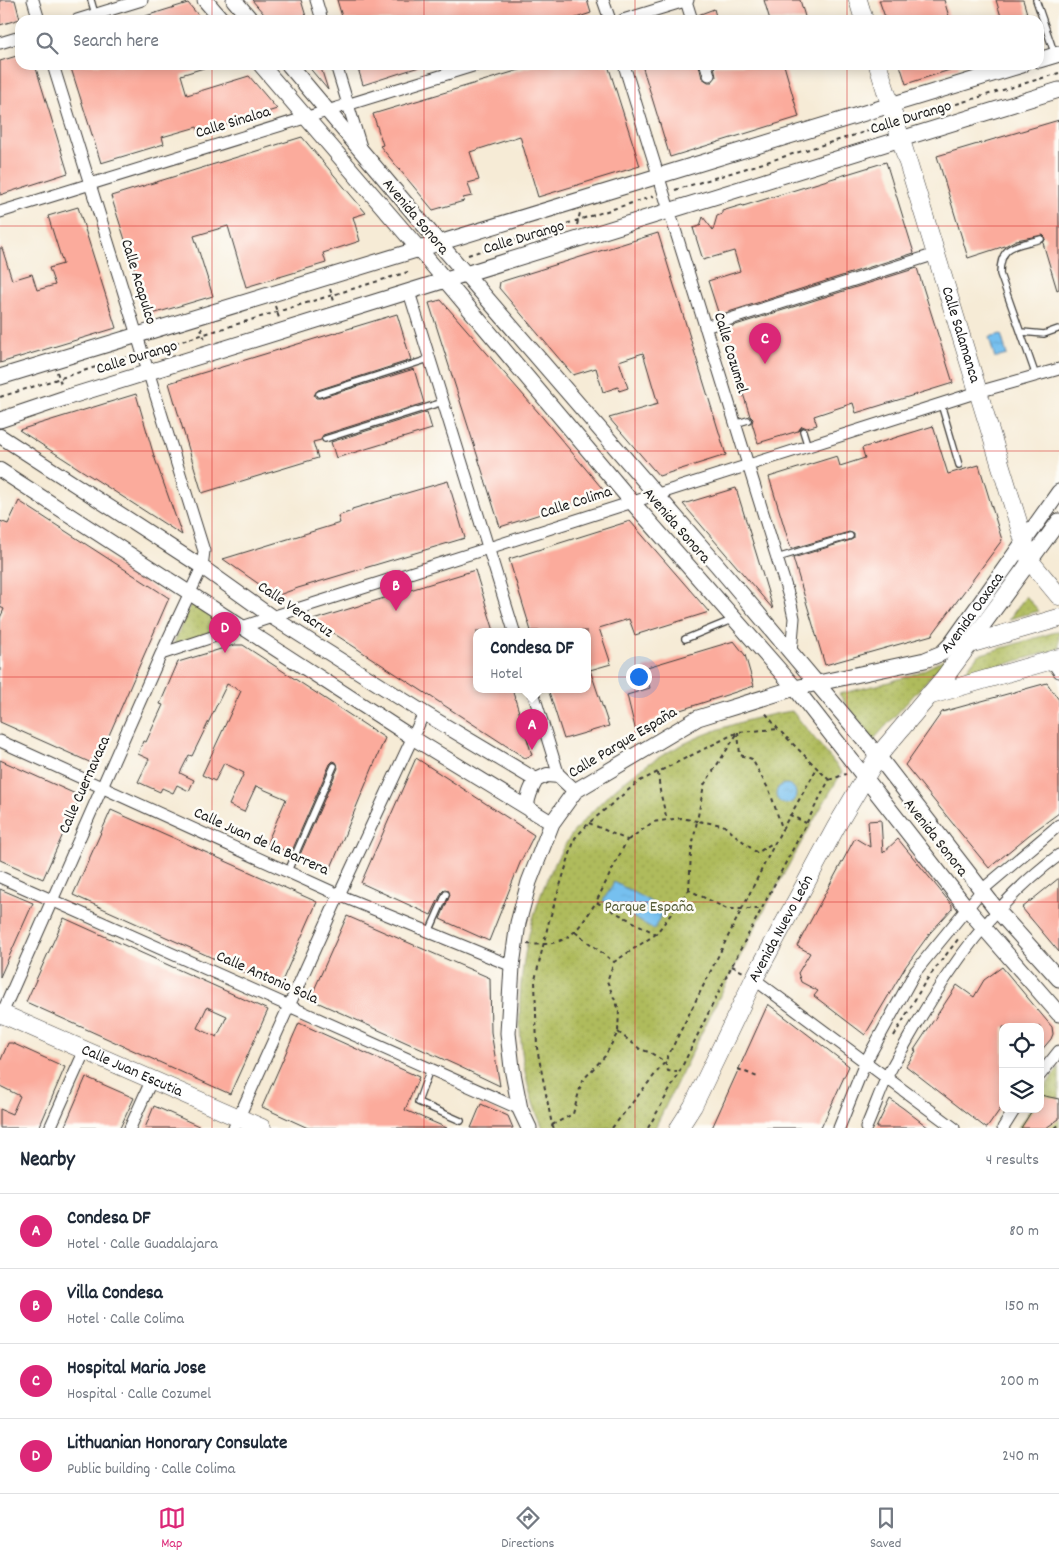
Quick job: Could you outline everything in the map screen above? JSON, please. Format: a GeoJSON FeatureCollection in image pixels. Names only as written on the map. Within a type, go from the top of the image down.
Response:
{"type":"FeatureCollection","features":[{"type":"Feature","properties":{"kind":"main road"},"geometry":{"type":"LineString","coordinates":[[205,0],[218,15]]}},
{"type":"Feature","properties":{"kind":"main road"},"geometry":{"type":"LineString","coordinates":[[234,0],[247,15]]}},
{"type":"Feature","properties":{"kind":"main road"},"geometry":{"type":"LineString","coordinates":[[858,0],[862,15]]}},
{"type":"Feature","properties":{"kind":"main road"},"geometry":{"type":"LineString","coordinates":[[1044,58],[1057,54]]}},
{"type":"Feature","properties":{"kind":"main road","name":"Avenida Sonora"},"geometry":{"type":"LineString","coordinates":[[265,70],[446,280],[632,502],[795,688],[966,907],[1059,1014]]}},
{"type":"Feature","properties":{"kind":"main road","name":"Avenida Sonora"},"geometry":{"type":"LineString","coordinates":[[293,70],[439,243],[658,494],[878,756],[997,910],[1059,979]]}},
{"type":"Feature","properties":{"kind":"main road","name":"Calle Salamanca"},"geometry":{"type":"LineString","coordinates":[[880,70],[1030,561],[1059,596]]}},
{"type":"Feature","properties":{"kind":"main road","name":"Calle Durango"},"geometry":{"type":"LineString","coordinates":[[0,377],[1006,70]]}},
{"type":"Feature","properties":{"kind":"main road","name":"Calle Durango"},"geometry":{"type":"LineString","coordinates":[[0,420],[65,398],[669,211],[898,131],[1019,102],[1059,90]]}},
{"type":"Feature","properties":{"kind":"main road"},"geometry":{"type":"LineString","coordinates":[[370,191],[387,181]]}},
{"type":"Feature","properties":{"kind":"main road"},"geometry":{"type":"LineString","coordinates":[[560,417],[578,402]]}},
{"type":"Feature","properties":{"kind":"main road","name":"Avenida Oaxaca"},"geometry":{"type":"LineString","coordinates":[[795,688],[924,660],[942,653],[951,644],[1059,492]]}},
{"type":"Feature","properties":{"kind":"main road","name":"Avenida Oaxaca"},"geometry":{"type":"LineString","coordinates":[[878,756],[944,678],[1059,521]]}},
{"type":"Feature","properties":{"kind":"main road"},"geometry":{"type":"LineString","coordinates":[[702,581],[718,566]]}},
{"type":"Feature","properties":{"kind":"main road"},"geometry":{"type":"LineString","coordinates":[[969,644],[1059,618]]}},
{"type":"Feature","properties":{"kind":"main road"},"geometry":{"type":"LineString","coordinates":[[750,636],[766,623]]}},
{"type":"Feature","properties":{"kind":"main road"},"geometry":{"type":"LineString","coordinates":[[928,696],[1056,664]]}},
{"type":"Feature","properties":{"kind":"main road","name":"Calle Parque España"},"geometry":{"type":"LineString","coordinates":[[529,1128],[520,1109],[512,1068],[508,1033],[512,966],[518,923],[529,882],[552,823],[575,791],[698,718],[795,688]]}},
{"type":"Feature","properties":{"kind":"main road","name":"Avenida Nuevo León"},"geometry":{"type":"LineString","coordinates":[[679,1128],[693,1106],[754,978],[878,756]]}},
{"type":"Feature","properties":{"kind":"main road","name":"Calle Juan Escutia"},"geometry":{"type":"LineString","coordinates":[[1,1015],[152,1079],[237,1123],[262,1128]]}},
{"type":"Feature","properties":{"kind":"main road","name":"Avenida Nuevo León"},"geometry":{"type":"LineString","coordinates":[[687,1128],[693,1106]]}},
{"type":"Feature","properties":{"kind":"street"},"geometry":{"type":"LineString","coordinates":[[33,0],[38,15]]}},
{"type":"Feature","properties":{"kind":"street"},"geometry":{"type":"LineString","coordinates":[[93,15],[142,0]]}},
{"type":"Feature","properties":{"kind":"street"},"geometry":{"type":"LineString","coordinates":[[316,0],[320,15]]}},
{"type":"Feature","properties":{"kind":"street"},"geometry":{"type":"LineString","coordinates":[[603,0],[608,15]]}},
{"type":"Feature","properties":{"kind":"street"},"geometry":{"type":"LineString","coordinates":[[639,15],[687,0],[691,15]]}},
{"type":"Feature","properties":{"kind":"street"},"geometry":{"type":"LineString","coordinates":[[0,43],[15,38]]}},
{"type":"Feature","properties":{"kind":"street","name":"Calle Acapulco"},"geometry":{"type":"LineString","coordinates":[[55,70],[204,551],[202,567]]}},
{"type":"Feature","properties":{"kind":"street"},"geometry":{"type":"LineString","coordinates":[[338,70],[363,154]]}},
{"type":"Feature","properties":{"kind":"street","name":"Calle Sinaloa"},"geometry":{"type":"LineString","coordinates":[[0,212],[460,70]]}},
{"type":"Feature","properties":{"kind":"street","name":"Calle Cozumel"},"geometry":{"type":"LineString","coordinates":[[626,70],[790,600],[794,618],[791,653]]}},
{"type":"Feature","properties":{"kind":"street"},"geometry":{"type":"LineString","coordinates":[[705,327],[936,254]]}},
{"type":"Feature","properties":{"kind":"street"},"geometry":{"type":"LineString","coordinates":[[410,292],[442,402],[513,628]]}},
{"type":"Feature","properties":{"kind":"street","name":"Calle Colima"},"geometry":{"type":"LineString","coordinates":[[161,654],[978,392],[1059,369]]}},
{"type":"Feature","properties":{"kind":"street","name":"Calle Veracruz"},"geometry":{"type":"LineString","coordinates":[[0,436],[202,567],[272,617],[424,713],[536,780]]}},
{"type":"Feature","properties":{"kind":"street"},"geometry":{"type":"LineString","coordinates":[[0,470],[413,738],[552,823]]}},
{"type":"Feature","properties":{"kind":"street","name":"Calle Cuernavaca"},"geometry":{"type":"LineString","coordinates":[[1,1015],[161,654],[202,567]]}},
{"type":"Feature","properties":{"kind":"street"},"geometry":{"type":"LineString","coordinates":[[533,693],[559,776],[575,791]]}},
{"type":"Feature","properties":{"kind":"street"},"geometry":{"type":"LineString","coordinates":[[237,1123],[339,895],[424,713]]}},
{"type":"Feature","properties":{"kind":"street","name":"Calle Juan de la Barrera"},"geometry":{"type":"LineString","coordinates":[[0,741],[339,895],[512,966]]}},
{"type":"Feature","properties":{"kind":"street"},"geometry":{"type":"LineString","coordinates":[[531,811],[527,805],[527,799],[536,780],[547,775],[559,776]]}},
{"type":"Feature","properties":{"kind":"street"},"geometry":{"type":"LineString","coordinates":[[839,1128],[865,1063],[915,972],[966,907],[982,890],[1059,825]]}},
{"type":"Feature","properties":{"kind":"street"},"geometry":{"type":"LineString","coordinates":[[866,1128],[886,1078],[928,1005],[997,910],[1059,855]]}},
{"type":"Feature","properties":{"kind":"street","name":"Calle Antonio Sola"},"geometry":{"type":"LineString","coordinates":[[0,877],[520,1109]]}},
{"type":"Feature","properties":{"kind":"street"},"geometry":{"type":"LineString","coordinates":[[754,978],[954,1128]]}},
{"type":"Feature","properties":{"kind":"street"},"geometry":{"type":"LineString","coordinates":[[50,1128],[85,1050]]}},
{"type":"Feature","properties":{"kind":"street"},"geometry":{"type":"LineString","coordinates":[[1044,1070],[1059,1051]]}},
{"type":"Feature","properties":{"kind":"street"},"geometry":{"type":"LineString","coordinates":[[130,1128],[152,1079]]}},
{"type":"Feature","properties":{"kind":"street"},"geometry":{"type":"LineString","coordinates":[[1004,1128],[1013,1113]]}},
{"type":"Feature","properties":{"kind":"lane"},"geometry":{"type":"LineString","coordinates":[[91,0],[96,14]]}},
{"type":"Feature","properties":{"kind":"lane"},"geometry":{"type":"LineString","coordinates":[[1036,0],[1042,15]]}},
{"type":"Feature","properties":{"kind":"lane"},"geometry":{"type":"LineString","coordinates":[[1044,21],[1057,54]]}},
{"type":"Feature","properties":{"kind":"lane"},"geometry":{"type":"LineString","coordinates":[[1036,376],[1000,274],[1000,264],[1006,250],[1041,239]]}},
{"type":"Feature","properties":{"kind":"lane"},"geometry":{"type":"LineString","coordinates":[[1022,332],[1044,334],[1058,328]]}},
{"type":"Feature","properties":{"kind":"lane"},"geometry":{"type":"LineString","coordinates":[[318,394],[430,359]]}},
{"type":"Feature","properties":{"kind":"lane"},"geometry":{"type":"LineString","coordinates":[[324,439],[442,402]]}},
{"type":"Feature","properties":{"kind":"lane"},"geometry":{"type":"LineString","coordinates":[[941,404],[959,465]]}},
{"type":"Feature","properties":{"kind":"lane"},"geometry":{"type":"LineString","coordinates":[[735,424],[748,420]]}},
{"type":"Feature","properties":{"kind":"lane"},"geometry":{"type":"LineString","coordinates":[[803,431],[808,446]]}},
{"type":"Feature","properties":{"kind":"lane"},"geometry":{"type":"LineString","coordinates":[[777,558],[850,536]]}},
{"type":"Feature","properties":{"kind":"lane"},"geometry":{"type":"LineString","coordinates":[[685,638],[734,619]]}},
{"type":"Feature","properties":{"kind":"lane"},"geometry":{"type":"LineString","coordinates":[[288,871],[334,766]]}},
{"type":"Feature","properties":{"kind":"lane"},"geometry":{"type":"LineString","coordinates":[[429,932],[446,894]]}},
{"type":"Feature","properties":{"kind":"lane"},"geometry":{"type":"LineString","coordinates":[[430,1069],[418,1102],[461,1121]]}},
{"type":"Feature","properties":{"kind":"path"},"geometry":{"type":"LineString","coordinates":[[454,259],[664,193],[898,131],[1014,86],[1059,73]]}},
{"type":"Feature","properties":{"kind":"path"},"geometry":{"type":"LineString","coordinates":[[1014,86],[1019,102]]}},
{"type":"Feature","properties":{"kind":"path"},"geometry":{"type":"LineString","coordinates":[[571,241],[584,198]]}},
{"type":"Feature","properties":{"kind":"path"},"geometry":{"type":"LineString","coordinates":[[499,224],[512,260]]}},
{"type":"Feature","properties":{"kind":"path"},"geometry":{"type":"LineString","coordinates":[[0,397],[408,272]]}},
{"type":"Feature","properties":{"kind":"path"},"geometry":{"type":"LineString","coordinates":[[326,277],[338,314]]}},
{"type":"Feature","properties":{"kind":"path"},"geometry":{"type":"LineString","coordinates":[[271,294],[283,331]]}},
{"type":"Feature","properties":{"kind":"path"},"geometry":{"type":"LineString","coordinates":[[197,316],[209,354]]}},
{"type":"Feature","properties":{"kind":"path"},"geometry":{"type":"LineString","coordinates":[[53,360],[65,398]]}},
{"type":"Feature","properties":{"kind":"path"},"geometry":{"type":"LineString","coordinates":[[755,700],[778,729],[829,780]]}},
{"type":"Feature","properties":{"kind":"path"},"geometry":{"type":"LineString","coordinates":[[554,1128],[537,1048],[535,980],[549,921],[575,838],[589,823],[638,782],[738,732],[778,729]]}},
{"type":"Feature","properties":{"kind":"path"},"geometry":{"type":"LineString","coordinates":[[552,1125],[573,1114],[582,1081],[605,1056],[618,1032],[618,1010],[607,981],[614,962],[656,934],[689,890],[691,853],[704,785],[738,732]]}},
{"type":"Feature","properties":{"kind":"path"},"geometry":{"type":"LineString","coordinates":[[738,732],[740,755],[752,759],[770,792],[782,829]]}},
{"type":"Feature","properties":{"kind":"path"},"geometry":{"type":"LineString","coordinates":[[515,944],[543,945],[559,942],[580,928],[596,902],[628,840],[653,822],[681,818],[723,825],[757,853],[774,842],[817,768]]}},
{"type":"Feature","properties":{"kind":"path"},"geometry":{"type":"LineString","coordinates":[[658,772],[660,791],[667,820]]}},
{"type":"Feature","properties":{"kind":"path"},"geometry":{"type":"LineString","coordinates":[[648,1128],[829,780],[847,774]]}},
{"type":"Feature","properties":{"kind":"path"},"geometry":{"type":"LineString","coordinates":[[612,1128],[665,1062],[790,815],[806,823]]}},
{"type":"Feature","properties":{"kind":"path"},"geometry":{"type":"LineString","coordinates":[[589,823],[628,840]]}},
{"type":"Feature","properties":{"kind":"path"},"geometry":{"type":"LineString","coordinates":[[689,890],[727,909],[761,909]]}},
{"type":"Feature","properties":{"kind":"path"},"geometry":{"type":"LineString","coordinates":[[596,902],[656,934]]}},
{"type":"Feature","properties":{"kind":"path"},"geometry":{"type":"LineString","coordinates":[[575,932],[614,962]]}},
{"type":"Feature","properties":{"kind":"path"},"geometry":{"type":"LineString","coordinates":[[618,1032],[640,1049],[651,1053],[665,1062],[668,1071],[678,1072]]}},
{"type":"Feature","properties":{"kind":"path"},"geometry":{"type":"LineString","coordinates":[[738,1069],[760,1078]]}},
{"type":"Feature","properties":{"kind":"path"},"geometry":{"type":"LineString","coordinates":[[1055,1128],[1059,1125]]}},
{"type":"Feature","properties":{"kind":"green space"},"geometry":{"type":"Polygon","coordinates":[[[1026,596],[1039,611],[1009,619],[1026,596]]]}},
{"type":"Feature","properties":{"kind":"green space"},"geometry":{"type":"Polygon","coordinates":[[[191,603],[227,626],[173,645],[191,603]]]}},
{"type":"Feature","properties":{"kind":"green space"},"geometry":{"type":"Polygon","coordinates":[[[1059,631],[1059,649],[961,677],[978,655],[1059,631]]]}},
{"type":"Feature","properties":{"kind":"green space"},"geometry":{"type":"Polygon","coordinates":[[[954,651],[873,740],[839,694],[914,674],[942,660],[954,651]]]}},
{"type":"Feature","properties":{"kind":"green space","name":"Parque España"},"geometry":{"type":"Polygon","coordinates":[[[792,711],[842,772],[744,948],[655,1128],[543,1128],[530,1094],[523,1057],[520,1020],[521,983],[523,964],[536,907],[560,854],[580,824],[600,803],[642,768],[665,754],[713,731],[765,716],[792,711]]]}},
{"type":"Feature","properties":{"kind":"green space"},"geometry":{"type":"Polygon","coordinates":[[[1059,1067],[1059,1128],[1018,1128],[1027,1113],[1044,1113],[1044,1088],[1059,1067]]]}},
{"type":"Feature","properties":{"kind":"water"},"geometry":{"type":"Polygon","coordinates":[[[1001,334],[1007,355],[995,358],[989,337],[1001,334]]]}},
{"type":"Feature","properties":{"kind":"water"},"geometry":{"type":"Polygon","coordinates":[[[786,784],[793,787],[796,794],[793,801],[786,804],[779,801],[776,794],[779,787],[786,784]]]}},
{"type":"Feature","properties":{"kind":"water"},"geometry":{"type":"Polygon","coordinates":[[[614,882],[664,909],[654,929],[603,901],[614,882]]]}},
{"type":"Feature","properties":{"kind":"building"},"geometry":{"type":"Polygon","coordinates":[[[0,0],[15,0],[19,15],[15,15],[15,20],[0,25],[0,0]]]}},
{"type":"Feature","properties":{"kind":"building"},"geometry":{"type":"Polygon","coordinates":[[[252,0],[301,0],[306,15],[265,15],[252,0]]]}},
{"type":"Feature","properties":{"kind":"building"},"geometry":{"type":"Polygon","coordinates":[[[337,0],[587,0],[591,13],[585,15],[342,15],[337,0]]]}},
{"type":"Feature","properties":{"kind":"building"},"geometry":{"type":"Polygon","coordinates":[[[764,0],[800,0],[804,15],[768,15],[764,0]]]}},
{"type":"Feature","properties":{"kind":"building"},"geometry":{"type":"Polygon","coordinates":[[[879,0],[944,0],[948,15],[884,15],[879,0]]]}},
{"type":"Feature","properties":{"kind":"building"},"geometry":{"type":"Polygon","coordinates":[[[996,0],[1023,0],[1028,15],[1000,15],[996,0]]]}},
{"type":"Feature","properties":{"kind":"building"},"geometry":{"type":"Polygon","coordinates":[[[188,3],[198,15],[149,15],[188,3]]]}},
{"type":"Feature","properties":{"kind":"building"},"geometry":{"type":"Polygon","coordinates":[[[714,9],[716,15],[698,15],[714,9]]]}},
{"type":"Feature","properties":{"kind":"building"},"geometry":{"type":"Polygon","coordinates":[[[15,56],[15,70],[37,70],[68,173],[0,195],[0,61],[15,56]]]}},
{"type":"Feature","properties":{"kind":"building"},"geometry":{"type":"Polygon","coordinates":[[[72,70],[197,70],[181,75],[187,95],[249,76],[277,109],[199,133],[197,127],[162,137],[164,144],[101,163],[72,70]]]}},
{"type":"Feature","properties":{"kind":"building"},"geometry":{"type":"Polygon","coordinates":[[[311,70],[322,70],[328,90],[311,70]]]}},
{"type":"Feature","properties":{"kind":"building"},"geometry":{"type":"Polygon","coordinates":[[[358,70],[410,70],[363,85],[358,70]]]}},
{"type":"Feature","properties":{"kind":"building"},"geometry":{"type":"Polygon","coordinates":[[[519,70],[610,70],[640,166],[538,197],[520,136],[470,152],[479,180],[468,183],[472,196],[463,198],[464,201],[433,210],[380,146],[383,145],[373,114],[519,70]]]}},
{"type":"Feature","properties":{"kind":"building"},"geometry":{"type":"Polygon","coordinates":[[[644,70],[700,70],[702,78],[712,82],[716,77],[715,70],[785,70],[799,117],[670,157],[644,70]]]}},
{"type":"Feature","properties":{"kind":"building"},"geometry":{"type":"Polygon","coordinates":[[[902,70],[950,70],[906,84],[902,70]]]}},
{"type":"Feature","properties":{"kind":"building"},"geometry":{"type":"Polygon","coordinates":[[[1059,120],[1059,289],[1057,290],[1043,243],[1046,238],[1043,235],[1016,240],[1005,246],[968,258],[937,156],[1059,120]]]}},
{"type":"Feature","properties":{"kind":"building"},"geometry":{"type":"Polygon","coordinates":[[[302,137],[366,213],[353,217],[360,241],[323,253],[326,263],[246,287],[228,226],[194,236],[213,296],[149,315],[111,196],[302,137]]]}},
{"type":"Feature","properties":{"kind":"building"},"geometry":{"type":"Polygon","coordinates":[[[886,162],[914,253],[719,315],[708,281],[740,271],[734,251],[703,260],[693,228],[700,226],[703,217],[713,230],[717,216],[722,214],[722,211],[886,162]]]}},
{"type":"Feature","properties":{"kind":"building"},"geometry":{"type":"Polygon","coordinates":[[[78,207],[116,328],[0,363],[0,248],[2,248],[12,280],[32,274],[37,290],[55,285],[49,268],[63,264],[48,216],[78,207]]]}},
{"type":"Feature","properties":{"kind":"building"},"geometry":{"type":"Polygon","coordinates":[[[658,233],[726,455],[659,476],[609,418],[658,404],[643,353],[619,361],[628,388],[619,391],[618,387],[603,392],[596,368],[573,375],[499,288],[500,282],[658,233]]]}},
{"type":"Feature","properties":{"kind":"building"},"geometry":{"type":"Polygon","coordinates":[[[917,268],[953,383],[856,413],[853,403],[814,416],[817,425],[807,428],[802,426],[798,431],[758,443],[752,423],[753,419],[750,416],[723,329],[917,268]]]}},
{"type":"Feature","properties":{"kind":"building"},"geometry":{"type":"Polygon","coordinates":[[[441,300],[606,493],[500,527],[429,303],[441,300]]]}},
{"type":"Feature","properties":{"kind":"building"},"geometry":{"type":"Polygon","coordinates":[[[397,314],[411,360],[318,390],[314,395],[316,398],[320,398],[414,369],[424,403],[323,435],[321,440],[313,442],[318,458],[202,493],[169,383],[397,314]]]}},
{"type":"Feature","properties":{"kind":"building"},"geometry":{"type":"Polygon","coordinates":[[[136,394],[154,456],[182,535],[19,430],[136,394]]]}},
{"type":"Feature","properties":{"kind":"building"},"geometry":{"type":"Polygon","coordinates":[[[427,412],[432,429],[336,458],[331,442],[427,412]]]}},
{"type":"Feature","properties":{"kind":"building"},"geometry":{"type":"Polygon","coordinates":[[[933,426],[948,474],[979,465],[1002,540],[932,635],[825,665],[793,558],[851,540],[854,538],[854,534],[849,532],[791,549],[769,477],[837,456],[840,466],[865,458],[862,448],[933,426]]]}},
{"type":"Feature","properties":{"kind":"building"},"geometry":{"type":"Polygon","coordinates":[[[448,481],[465,538],[276,596],[223,559],[340,523],[338,516],[352,511],[352,509],[448,481]]]}},
{"type":"Feature","properties":{"kind":"building"},"geometry":{"type":"Polygon","coordinates":[[[736,488],[757,556],[773,609],[683,504],[736,488]]]}},
{"type":"Feature","properties":{"kind":"building"},"geometry":{"type":"Polygon","coordinates":[[[19,501],[169,598],[96,765],[0,722],[0,618],[4,609],[0,607],[0,521],[8,524],[19,501]]]}},
{"type":"Feature","properties":{"kind":"building"},"geometry":{"type":"Polygon","coordinates":[[[630,521],[709,612],[635,635],[629,619],[599,628],[611,664],[591,670],[591,628],[530,628],[509,559],[630,521]]]}},
{"type":"Feature","properties":{"kind":"building"},"geometry":{"type":"Polygon","coordinates":[[[475,570],[493,628],[473,628],[473,693],[513,693],[532,755],[525,758],[313,620],[475,570]]]}},
{"type":"Feature","properties":{"kind":"building"},"geometry":{"type":"Polygon","coordinates":[[[734,641],[745,655],[754,686],[659,717],[636,732],[627,695],[650,688],[644,668],[734,641]]]}},
{"type":"Feature","properties":{"kind":"building"},"geometry":{"type":"Polygon","coordinates":[[[234,645],[243,645],[385,738],[330,870],[299,857],[338,768],[336,762],[333,761],[330,764],[291,853],[267,843],[286,799],[256,786],[244,812],[229,805],[244,773],[224,763],[215,781],[202,775],[241,691],[227,684],[192,756],[189,755],[180,773],[194,780],[189,791],[177,785],[173,793],[162,788],[160,792],[138,782],[149,759],[138,754],[143,741],[146,742],[163,705],[160,704],[178,662],[234,645]]]}},
{"type":"Feature","properties":{"kind":"building"},"geometry":{"type":"Polygon","coordinates":[[[591,673],[609,726],[564,739],[549,693],[591,693],[591,673]]]}},
{"type":"Feature","properties":{"kind":"building"},"geometry":{"type":"Polygon","coordinates":[[[1047,683],[1059,700],[1059,813],[989,868],[905,765],[942,712],[1047,683]]]}},
{"type":"Feature","properties":{"kind":"building"},"geometry":{"type":"Polygon","coordinates":[[[416,758],[534,835],[520,863],[489,941],[440,919],[450,895],[448,890],[445,889],[442,892],[431,915],[361,883],[416,758]]]}},
{"type":"Feature","properties":{"kind":"building"},"geometry":{"type":"Polygon","coordinates":[[[0,760],[80,796],[43,879],[0,860],[0,760]]]}},
{"type":"Feature","properties":{"kind":"building"},"geometry":{"type":"Polygon","coordinates":[[[111,810],[317,902],[279,988],[73,895],[111,810]]]}},
{"type":"Feature","properties":{"kind":"building"},"geometry":{"type":"Polygon","coordinates":[[[881,820],[883,853],[898,839],[952,905],[952,909],[930,933],[906,966],[865,1035],[814,996],[818,991],[801,982],[798,973],[810,953],[797,946],[855,838],[870,847],[868,821],[881,820]]]}},
{"type":"Feature","properties":{"kind":"building"},"geometry":{"type":"Polygon","coordinates":[[[1059,878],[1059,952],[1022,908],[1059,878]]]}},
{"type":"Feature","properties":{"kind":"building"},"geometry":{"type":"Polygon","coordinates":[[[0,889],[33,903],[0,977],[0,889]]]}},
{"type":"Feature","properties":{"kind":"building"},"geometry":{"type":"Polygon","coordinates":[[[347,916],[490,978],[491,1032],[500,1086],[310,999],[347,916]]]}},
{"type":"Feature","properties":{"kind":"building"},"geometry":{"type":"Polygon","coordinates":[[[64,918],[268,1010],[230,1094],[26,1002],[64,918]],[[207,1007],[197,1028],[217,1037],[227,1016],[207,1007]]]}},
{"type":"Feature","properties":{"kind":"building"},"geometry":{"type":"Polygon","coordinates":[[[1002,967],[1052,1027],[1053,1034],[1044,1047],[1044,1023],[999,1023],[999,1111],[987,1128],[906,1066],[916,1051],[914,1050],[957,985],[974,997],[984,980],[1002,967]]]}},
{"type":"Feature","properties":{"kind":"building"},"geometry":{"type":"Polygon","coordinates":[[[768,1004],[849,1066],[821,1128],[712,1128],[768,1004]]]}},
{"type":"Feature","properties":{"kind":"building"},"geometry":{"type":"Polygon","coordinates":[[[299,1023],[419,1077],[405,1110],[447,1128],[308,1128],[262,1107],[299,1023]]]}},
{"type":"Feature","properties":{"kind":"building"},"geometry":{"type":"Polygon","coordinates":[[[8,1043],[12,1043],[65,1067],[39,1128],[0,1128],[0,1109],[12,1114],[20,1096],[0,1086],[0,1062],[8,1043]]]}},
{"type":"Feature","properties":{"kind":"building"},"geometry":{"type":"Polygon","coordinates":[[[86,1077],[134,1098],[120,1128],[64,1128],[86,1077]]]}},
{"type":"Feature","properties":{"kind":"building"},"geometry":{"type":"Polygon","coordinates":[[[1044,1096],[1059,1099],[1059,1119],[1046,1128],[1021,1128],[1030,1113],[1044,1113],[1044,1096]]]}},
{"type":"Feature","properties":{"kind":"building"},"geometry":{"type":"Polygon","coordinates":[[[890,1099],[903,1108],[929,1128],[876,1128],[890,1099]]]}},
{"type":"Feature","properties":{"kind":"building"},"geometry":{"type":"Polygon","coordinates":[[[481,1104],[508,1116],[513,1128],[471,1128],[481,1104]]]}},
{"type":"Feature","properties":{"kind":"building"},"geometry":{"type":"Polygon","coordinates":[[[154,1106],[181,1118],[203,1128],[145,1128],[154,1106]]]}},
{"type":"Feature","properties":{"kind":"place","name":"Hospital Maria Jose"},"geometry":{"type":"Point","coordinates":[765,364]}},
{"type":"Feature","properties":{"kind":"place","name":"Villa Condesa"},"geometry":{"type":"Point","coordinates":[396,611]}},
{"type":"Feature","properties":{"kind":"place","name":"Lithuanian Honorary Consulate"},"geometry":{"type":"Point","coordinates":[225,653]}},
{"type":"Feature","properties":{"kind":"place","name":"Condesa DF"},"geometry":{"type":"Point","coordinates":[532,750]}}]}
